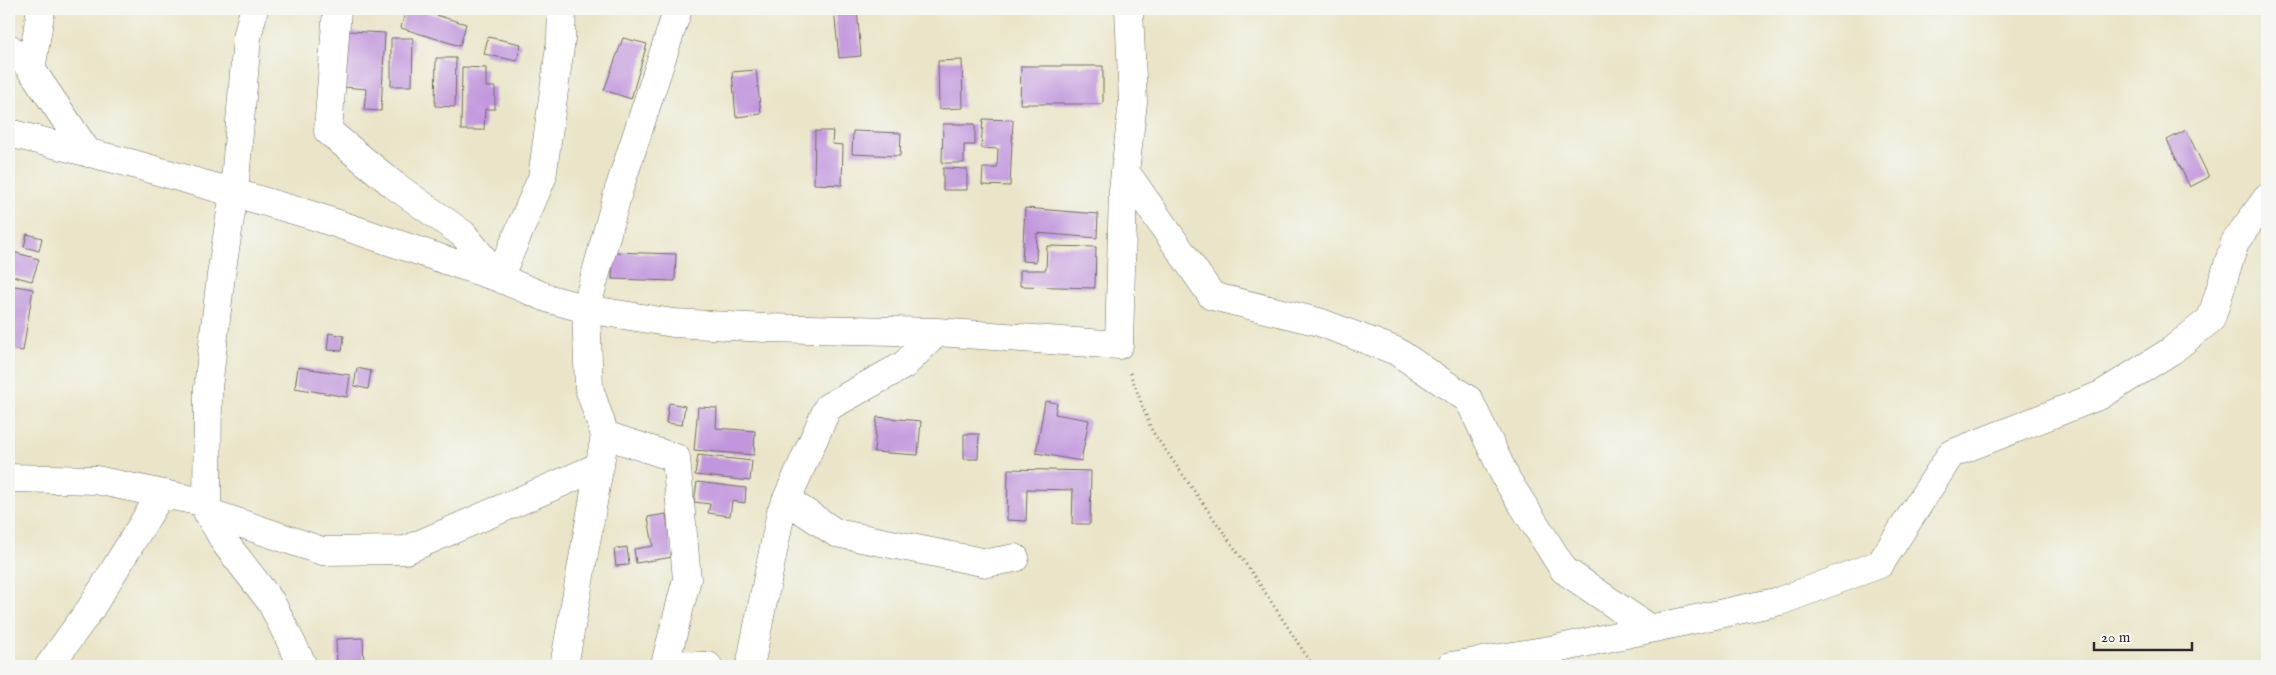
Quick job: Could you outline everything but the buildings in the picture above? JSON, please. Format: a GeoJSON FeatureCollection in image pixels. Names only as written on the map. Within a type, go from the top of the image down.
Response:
{"type":"FeatureCollection","features":[{"type":"Feature","properties":{"kind":"street"},"geometry":{"type":"LineString","coordinates":[[31,70],[41,9]]}},
{"type":"Feature","properties":{"kind":"street"},"geometry":{"type":"LineString","coordinates":[[207,512],[208,388],[221,275],[234,193],[247,38],[254,9]]}},
{"type":"Feature","properties":{"kind":"street"},"geometry":{"type":"LineString","coordinates":[[337,9],[328,131],[394,185],[463,234],[499,278]]}},
{"type":"Feature","properties":{"kind":"street"},"geometry":{"type":"LineString","coordinates":[[499,278],[542,178],[562,39],[562,9]]}},
{"type":"Feature","properties":{"kind":"street"},"geometry":{"type":"LineString","coordinates":[[564,666],[605,435],[589,388],[586,309],[619,189],[678,9]]}},
{"type":"Feature","properties":{"kind":"street"},"geometry":{"type":"LineString","coordinates":[[9,133],[311,215],[586,309],[673,323],[766,328],[936,332],[1119,345],[1125,171],[1133,102],[1129,9]]}},
{"type":"Feature","properties":{"kind":"street"},"geometry":{"type":"LineString","coordinates":[[9,48],[31,70],[88,153]]}},
{"type":"Feature","properties":{"kind":"street"},"geometry":{"type":"LineString","coordinates":[[1125,171],[1212,296],[1319,322],[1396,351],[1469,400],[1506,480],[1564,570],[1650,629]]}},
{"type":"Feature","properties":{"kind":"street"},"geometry":{"type":"LineString","coordinates":[[1451,666],[1556,649],[1780,601],[1880,564],[1951,454],[2101,395],[2171,351],[2210,319],[2235,242],[2267,198]]}},
{"type":"Feature","properties":{"kind":"street"},"geometry":{"type":"LineString","coordinates":[[750,666],[781,512],[828,407],[904,365],[936,332]]}},
{"type":"Feature","properties":{"kind":"street"},"geometry":{"type":"LineString","coordinates":[[605,435],[676,458],[687,579],[665,664],[708,666]]}},
{"type":"Feature","properties":{"kind":"street"},"geometry":{"type":"LineString","coordinates":[[207,512],[322,551],[406,550],[600,466]]}},
{"type":"Feature","properties":{"kind":"street"},"geometry":{"type":"LineString","coordinates":[[9,478],[96,480],[202,502],[226,544],[271,602],[303,666]]}},
{"type":"Feature","properties":{"kind":"street"},"geometry":{"type":"LineString","coordinates":[[49,666],[91,608],[161,494]]}},
{"type":"Feature","properties":{"kind":"street"},"geometry":{"type":"LineString","coordinates":[[787,500],[836,534],[987,562],[1015,558]]}},
{"type":"Feature","properties":{"kind":"path"},"geometry":{"type":"LineString","coordinates":[[1119,345],[1152,431],[1257,580],[1313,666]]}}]}
